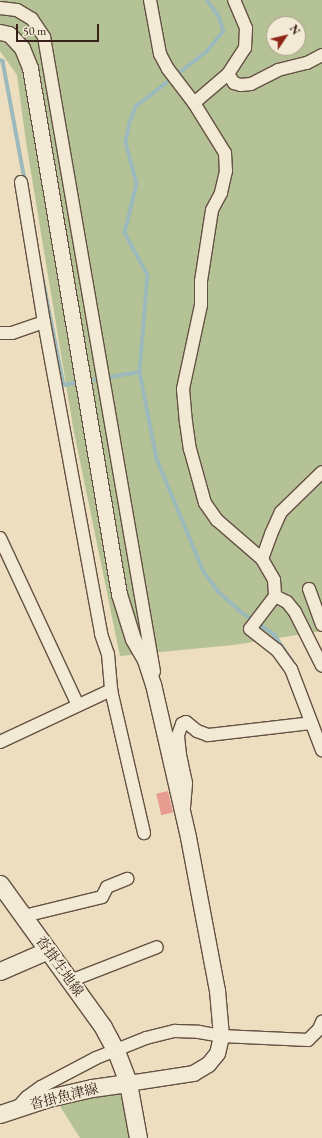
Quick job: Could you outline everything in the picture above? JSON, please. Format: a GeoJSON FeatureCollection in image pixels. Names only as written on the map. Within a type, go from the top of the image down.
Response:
{"type":"FeatureCollection","features":[{"type":"Feature","properties":{"kind":"main road","name":"沓掛生地線"},"geometry":{"type":"LineString","coordinates":[[0,884],[103,1027],[116,1051]]}},
{"type":"Feature","properties":{"kind":"main road"},"geometry":{"type":"LineString","coordinates":[[0,972],[48,950]]}},
{"type":"Feature","properties":{"kind":"main road"},"geometry":{"type":"LineString","coordinates":[[116,1051],[128,1083],[138,1138]]}},
{"type":"Feature","properties":{"kind":"main road","name":"沓掛魚津線"},"geometry":{"type":"LineString","coordinates":[[0,1114],[92,1088],[128,1083]]}},
{"type":"Feature","properties":{"kind":"street"},"geometry":{"type":"LineString","coordinates":[[150,0],[160,54],[168,69],[194,103],[225,153],[226,171],[221,193],[212,210],[202,281],[201,306],[183,389],[186,422],[205,503],[217,520],[262,559],[274,580],[275,596],[250,629],[277,650],[291,669],[322,750]]}},
{"type":"Feature","properties":{"kind":"street"},"geometry":{"type":"LineString","coordinates":[[194,103],[228,74],[245,48],[246,28],[234,0]]}},
{"type":"Feature","properties":{"kind":"street"},"geometry":{"type":"LineString","coordinates":[[0,8],[17,10],[32,19],[44,37],[108,413],[151,648],[154,672],[153,684]]}},
{"type":"Feature","properties":{"kind":"street"},"geometry":{"type":"LineString","coordinates":[[0,32],[9,34],[22,48],[30,68],[119,594],[133,639],[145,660],[153,684],[184,817],[217,990],[221,1036],[217,1053],[208,1064],[193,1073],[128,1083]]}},
{"type":"Feature","properties":{"kind":"street"},"geometry":{"type":"LineString","coordinates":[[228,74],[234,83],[241,86],[251,84],[278,70],[307,63],[322,55]]}},
{"type":"Feature","properties":{"kind":"street"},"geometry":{"type":"LineString","coordinates":[[21,182],[44,322],[101,634],[108,654],[112,690],[144,834]]}},
{"type":"Feature","properties":{"kind":"street"},"geometry":{"type":"LineString","coordinates":[[0,333],[12,333],[44,322]]}},
{"type":"Feature","properties":{"kind":"street"},"geometry":{"type":"LineString","coordinates":[[262,559],[281,512],[322,472]]}},
{"type":"Feature","properties":{"kind":"street"},"geometry":{"type":"LineString","coordinates":[[0,538],[78,705]]}},
{"type":"Feature","properties":{"kind":"street"},"geometry":{"type":"LineString","coordinates":[[309,589],[322,625]]}},
{"type":"Feature","properties":{"kind":"street"},"geometry":{"type":"LineString","coordinates":[[275,596],[287,602],[295,612],[322,666]]}},
{"type":"Feature","properties":{"kind":"street"},"geometry":{"type":"LineString","coordinates":[[0,742],[112,690]]}},
{"type":"Feature","properties":{"kind":"street"},"geometry":{"type":"LineString","coordinates":[[184,817],[186,783],[180,755],[178,735],[182,724],[186,722],[197,731],[208,735],[311,723]]}},
{"type":"Feature","properties":{"kind":"street"},"geometry":{"type":"LineString","coordinates":[[24,916],[102,897],[107,888],[127,879]]}},
{"type":"Feature","properties":{"kind":"street"},"geometry":{"type":"LineString","coordinates":[[70,981],[157,947]]}},
{"type":"Feature","properties":{"kind":"street"},"geometry":{"type":"LineString","coordinates":[[18,1108],[27,1097],[41,1087],[96,1058],[146,1038],[175,1031],[199,1032],[221,1036],[308,1040],[319,1029],[322,1022]]}},
{"type":"Feature","properties":{"kind":"green space"},"geometry":{"type":"Polygon","coordinates":[[[0,0],[322,0],[322,631],[233,645],[120,656],[73,427],[26,142],[17,75],[0,51],[0,0]]]}},
{"type":"Feature","properties":{"kind":"green space"},"geometry":{"type":"Polygon","coordinates":[[[118,1090],[122,1095],[129,1138],[80,1138],[58,1103],[118,1090]]]}},
{"type":"Feature","properties":{"kind":"building"},"geometry":{"type":"Polygon","coordinates":[[[168,791],[173,812],[161,815],[156,794],[168,791]]]}},
{"type":"Feature","properties":{"kind":"waterway"},"geometry":{"type":"LineString","coordinates":[[207,0],[219,16],[224,31],[208,51],[136,107],[130,123],[126,142],[137,184],[125,233],[148,275],[140,372],[157,459],[204,572],[219,592],[241,612],[274,634],[294,664]]}},
{"type":"Feature","properties":{"kind":"waterway"},"geometry":{"type":"LineString","coordinates":[[0,60],[3,61],[25,180]]}},
{"type":"Feature","properties":{"kind":"waterway"},"geometry":{"type":"LineString","coordinates":[[40,263],[64,385],[80,382]]}},
{"type":"Feature","properties":{"kind":"waterway"},"geometry":{"type":"LineString","coordinates":[[86,381],[140,372]]}}]}
